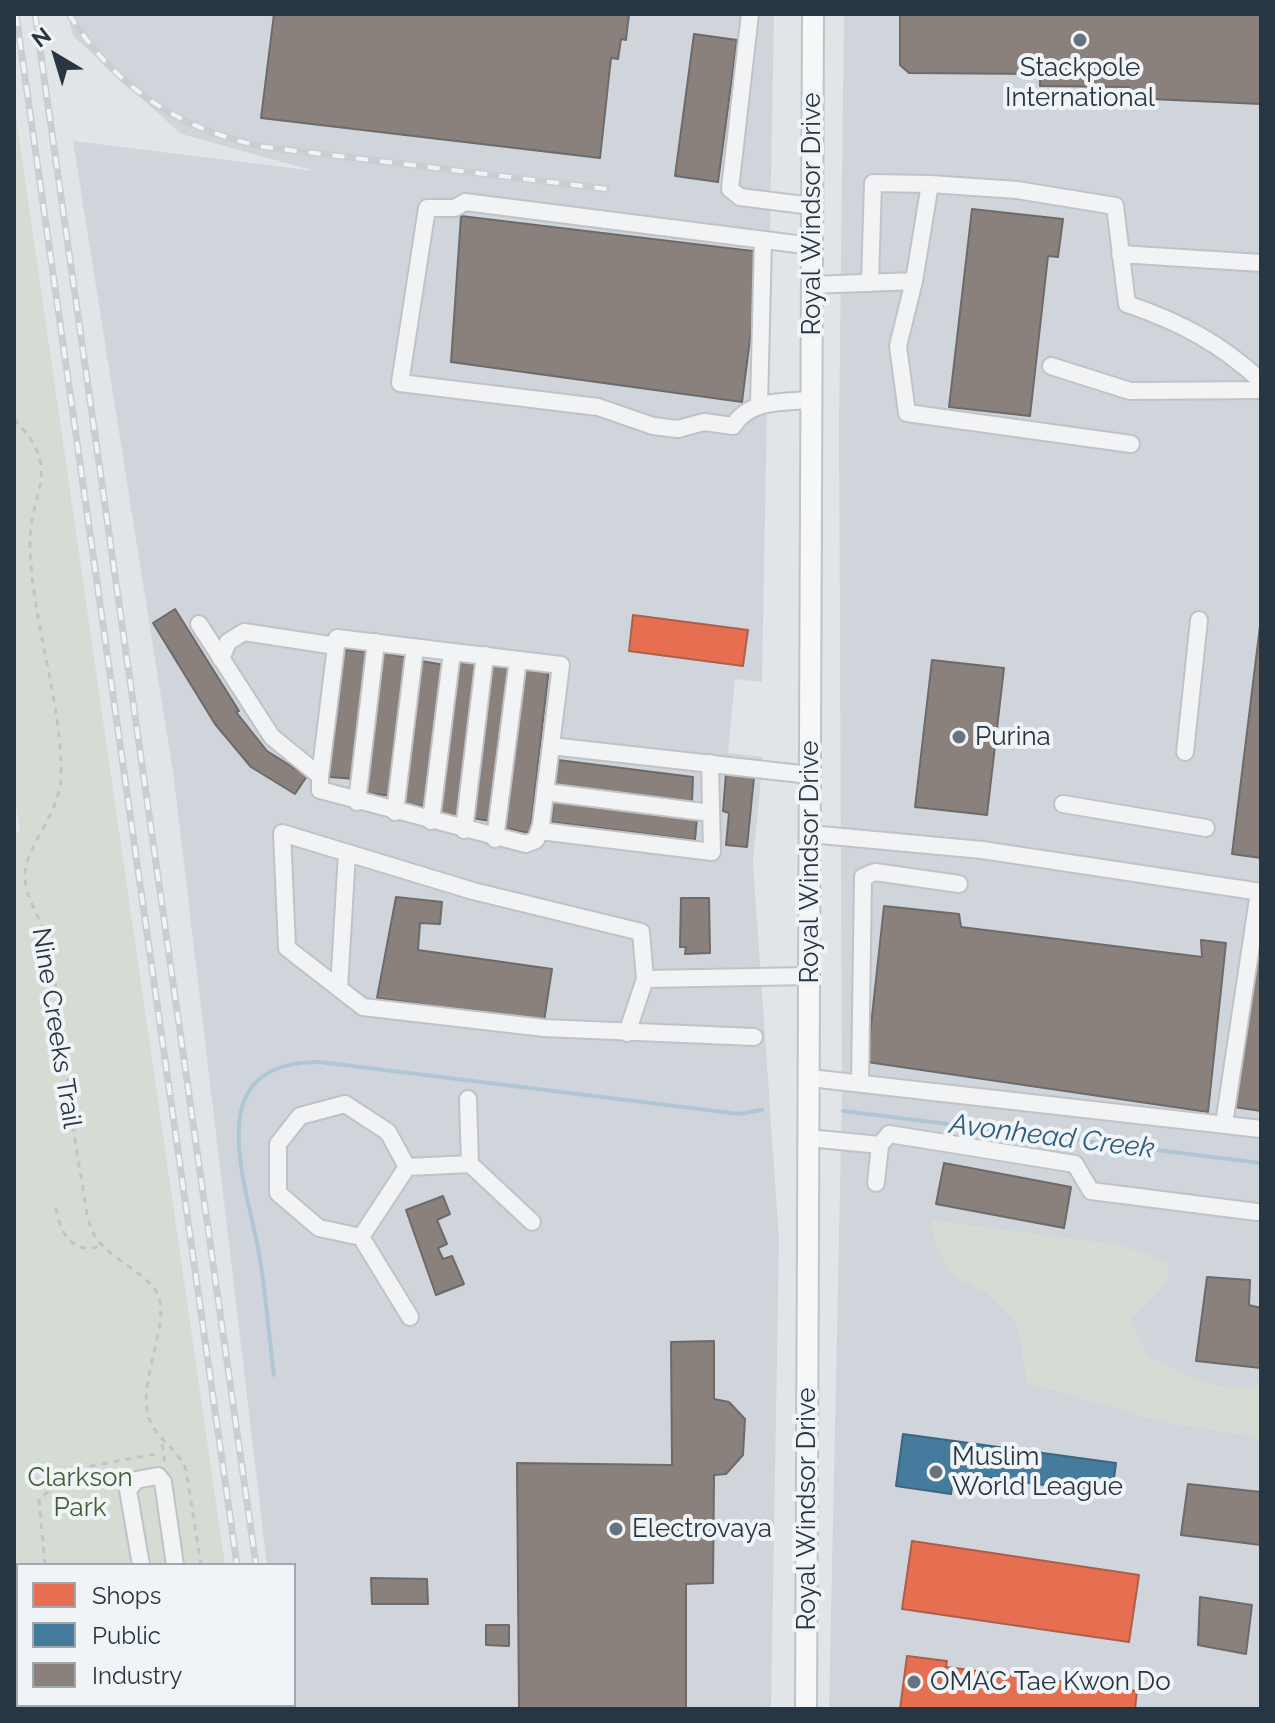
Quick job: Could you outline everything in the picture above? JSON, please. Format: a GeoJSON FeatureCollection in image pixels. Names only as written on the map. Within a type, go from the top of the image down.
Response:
{"type":"FeatureCollection","features":[{"type":"Feature","properties":{"kind":"main road","name":"Royal Windsor Drive"},"geometry":{"type":"LineString","coordinates":[[806,1709],[813,14]]}},
{"type":"Feature","properties":{"kind":"lane"},"geometry":{"type":"LineString","coordinates":[[750,14],[730,189],[740,197],[812,206]]}},
{"type":"Feature","properties":{"kind":"lane"},"geometry":{"type":"LineString","coordinates":[[870,283],[873,183],[1017,190],[1115,206],[1127,304],[1179,322],[1237,359],[1261,381]]}},
{"type":"Feature","properties":{"kind":"lane"},"geometry":{"type":"LineString","coordinates":[[930,184],[914,281],[898,346],[907,413],[1131,444]]}},
{"type":"Feature","properties":{"kind":"lane"},"geometry":{"type":"LineString","coordinates":[[811,400],[759,405],[742,415],[733,426],[704,422],[674,429],[641,423],[598,407],[400,383],[427,208],[455,208],[465,202],[812,246]]}},
{"type":"Feature","properties":{"kind":"lane"},"geometry":{"type":"LineString","coordinates":[[759,405],[763,240]]}},
{"type":"Feature","properties":{"kind":"lane"},"geometry":{"type":"LineString","coordinates":[[1120,254],[1261,263]]}},
{"type":"Feature","properties":{"kind":"lane"},"geometry":{"type":"LineString","coordinates":[[812,285],[914,281]]}},
{"type":"Feature","properties":{"kind":"lane"},"geometry":{"type":"LineString","coordinates":[[1051,366],[1130,391],[1261,390]]}},
{"type":"Feature","properties":{"kind":"lane"},"geometry":{"type":"LineString","coordinates":[[1185,752],[1199,620]]}},
{"type":"Feature","properties":{"kind":"lane"},"geometry":{"type":"LineString","coordinates":[[199,624],[272,737],[320,776]]}},
{"type":"Feature","properties":{"kind":"lane"},"geometry":{"type":"LineString","coordinates":[[221,659],[228,642],[244,632],[336,646]]}},
{"type":"Feature","properties":{"kind":"lane"},"geometry":{"type":"LineString","coordinates":[[337,638],[376,642],[561,665],[540,831],[532,843],[495,839],[320,790],[337,638]]}},
{"type":"Feature","properties":{"kind":"lane"},"geometry":{"type":"LineString","coordinates":[[357,802],[376,642]]}},
{"type":"Feature","properties":{"kind":"lane"},"geometry":{"type":"LineString","coordinates":[[395,812],[415,647]]}},
{"type":"Feature","properties":{"kind":"lane"},"geometry":{"type":"LineString","coordinates":[[431,821],[452,652]]}},
{"type":"Feature","properties":{"kind":"lane"},"geometry":{"type":"LineString","coordinates":[[464,830],[485,655]]}},
{"type":"Feature","properties":{"kind":"lane"},"geometry":{"type":"LineString","coordinates":[[495,839],[518,660]]}},
{"type":"Feature","properties":{"kind":"lane"},"geometry":{"type":"LineString","coordinates":[[551,746],[681,763],[710,763],[810,775]]}},
{"type":"Feature","properties":{"kind":"lane"},"geometry":{"type":"LineString","coordinates":[[540,831],[712,852],[710,763]]}},
{"type":"Feature","properties":{"kind":"lane"},"geometry":{"type":"LineString","coordinates":[[545,792],[711,813]]}},
{"type":"Feature","properties":{"kind":"lane"},"geometry":{"type":"LineString","coordinates":[[1063,804],[1206,828]]}},
{"type":"Feature","properties":{"kind":"lane"},"geometry":{"type":"LineString","coordinates":[[627,1033],[645,979],[641,932],[473,891],[282,833],[287,948],[363,1007],[544,1028],[627,1033],[754,1037]]}},
{"type":"Feature","properties":{"kind":"lane"},"geometry":{"type":"LineString","coordinates":[[810,834],[982,850],[1260,892],[1224,1124]]}},
{"type":"Feature","properties":{"kind":"lane"},"geometry":{"type":"LineString","coordinates":[[339,988],[347,853]]}},
{"type":"Feature","properties":{"kind":"lane"},"geometry":{"type":"LineString","coordinates":[[860,1082],[863,877],[875,872],[959,884]]}},
{"type":"Feature","properties":{"kind":"lane"},"geometry":{"type":"LineString","coordinates":[[645,979],[809,976]]}},
{"type":"Feature","properties":{"kind":"lane"},"geometry":{"type":"LineString","coordinates":[[810,1078],[1261,1129]]}},
{"type":"Feature","properties":{"kind":"lane"},"geometry":{"type":"LineString","coordinates":[[468,1099],[470,1164],[532,1222]]}},
{"type":"Feature","properties":{"kind":"lane"},"geometry":{"type":"LineString","coordinates":[[407,1167],[388,1132],[345,1104],[300,1116],[278,1144],[278,1193],[319,1228],[361,1237],[410,1317]]}},
{"type":"Feature","properties":{"kind":"lane"},"geometry":{"type":"LineString","coordinates":[[876,1183],[880,1145],[889,1134],[1075,1164],[1091,1191],[1257,1212]]}},
{"type":"Feature","properties":{"kind":"lane"},"geometry":{"type":"LineString","coordinates":[[808,1138],[880,1145]]}},
{"type":"Feature","properties":{"kind":"lane"},"geometry":{"type":"LineString","coordinates":[[407,1167],[470,1164]]}},
{"type":"Feature","properties":{"kind":"lane"},"geometry":{"type":"LineString","coordinates":[[361,1237],[407,1167]]}},
{"type":"Feature","properties":{"kind":"lane"},"geometry":{"type":"LineString","coordinates":[[141,1563],[130,1483],[158,1476],[163,1482],[175,1563]]}},
{"type":"Feature","properties":{"kind":"path","name":"Nine Creeks Trail"},"geometry":{"type":"LineString","coordinates":[[14,419],[33,439],[41,459],[43,483],[32,517],[31,565],[61,775],[46,828],[29,854],[24,874],[28,897],[48,944],[69,1113],[90,1223],[103,1245],[118,1261],[150,1283],[159,1297],[161,1314],[150,1359],[147,1411],[162,1443],[182,1458],[201,1563]]}},
{"type":"Feature","properties":{"kind":"path"},"geometry":{"type":"LineString","coordinates":[[56,1208],[65,1238],[75,1246],[95,1249],[103,1245]]}},
{"type":"Feature","properties":{"kind":"path"},"geometry":{"type":"LineString","coordinates":[[92,1479],[91,1466],[161,1453]]}},
{"type":"Feature","properties":{"kind":"path"},"geometry":{"type":"LineString","coordinates":[[45,1563],[39,1500],[46,1491],[63,1484],[92,1479],[130,1483]]}},
{"type":"Feature","properties":{"kind":"shaded area"},"geometry":{"type":"Polygon","coordinates":[[[68,14],[774,14],[762,682],[735,679],[728,753],[763,757],[753,862],[779,1239],[771,1709],[284,1709],[296,1707],[296,1563],[267,1563],[174,779],[73,141],[315,171],[181,134],[73,36],[68,14]]]}},
{"type":"Feature","properties":{"kind":"shaded area"},"geometry":{"type":"Polygon","coordinates":[[[844,14],[1261,14],[1261,1709],[829,1709],[842,1095],[839,426],[844,14]]]}},
{"type":"Feature","properties":{"kind":"green space","name":"Clarkson Park"},"geometry":{"type":"Polygon","coordinates":[[[14,103],[225,1563],[16,1563],[16,1707],[246,1709],[14,1709],[14,833],[20,832],[14,789],[14,103]]]}},
{"type":"Feature","properties":{"kind":"green space"},"geometry":{"type":"Polygon","coordinates":[[[930,1220],[1121,1245],[1167,1262],[1168,1282],[1130,1321],[1148,1357],[1204,1383],[1235,1388],[1261,1386],[1261,1438],[1166,1423],[1027,1383],[1018,1326],[987,1293],[949,1273],[933,1236],[930,1220]]]}},
{"type":"Feature","properties":{"kind":"building: Shops"},"geometry":{"type":"Polygon","coordinates":[[[633,615],[748,630],[743,666],[629,651],[633,615]]]}},
{"type":"Feature","properties":{"kind":"building: Shops"},"geometry":{"type":"Polygon","coordinates":[[[912,1541],[1139,1575],[1129,1642],[902,1609],[912,1541]]]}},
{"type":"Feature","properties":{"kind":"building: Shops"},"geometry":{"type":"Polygon","coordinates":[[[907,1656],[947,1661],[946,1667],[1137,1691],[1135,1709],[900,1709],[907,1656]]]}},
{"type":"Feature","properties":{"kind":"building: Public"},"geometry":{"type":"Polygon","coordinates":[[[903,1434],[1116,1463],[1112,1494],[954,1473],[951,1494],[896,1486],[903,1434]]]}},
{"type":"Feature","properties":{"kind":"building: Industry"},"geometry":{"type":"Polygon","coordinates":[[[274,14],[629,14],[626,40],[621,39],[618,59],[611,58],[600,158],[261,118],[274,14]]]}},
{"type":"Feature","properties":{"kind":"building: Industry","name":"Stackpole International"},"geometry":{"type":"Polygon","coordinates":[[[900,14],[1261,14],[1261,104],[1129,98],[1129,87],[1040,86],[1040,74],[909,73],[900,65],[900,14]]]}},
{"type":"Feature","properties":{"kind":"building: Industry"},"geometry":{"type":"Polygon","coordinates":[[[694,34],[737,40],[718,182],[675,176],[694,34]]]}},
{"type":"Feature","properties":{"kind":"building: Industry"},"geometry":{"type":"Polygon","coordinates":[[[972,209],[1063,219],[1058,257],[1048,256],[1030,416],[949,407],[972,209]]]}},
{"type":"Feature","properties":{"kind":"building: Industry"},"geometry":{"type":"Polygon","coordinates":[[[461,216],[761,252],[742,402],[451,362],[461,216]]]}},
{"type":"Feature","properties":{"kind":"building: Industry"},"geometry":{"type":"Polygon","coordinates":[[[175,609],[239,711],[236,712],[267,751],[307,776],[295,794],[251,767],[215,724],[153,623],[175,609]]]}},
{"type":"Feature","properties":{"kind":"building: Industry"},"geometry":{"type":"Polygon","coordinates":[[[1261,618],[1261,858],[1232,854],[1261,618]]]}},
{"type":"Feature","properties":{"kind":"building: Industry"},"geometry":{"type":"Polygon","coordinates":[[[341,649],[367,652],[355,779],[329,777],[341,649]]]}},
{"type":"Feature","properties":{"kind":"building: Industry"},"geometry":{"type":"Polygon","coordinates":[[[381,653],[407,657],[393,796],[366,793],[381,653]]]}},
{"type":"Feature","properties":{"kind":"building: Industry"},"geometry":{"type":"Polygon","coordinates":[[[457,658],[477,662],[460,817],[438,812],[457,658]]]}},
{"type":"Feature","properties":{"kind":"building: Industry","name":"Purina"},"geometry":{"type":"Polygon","coordinates":[[[932,660],[1004,668],[987,815],[915,807],[932,660]]]}},
{"type":"Feature","properties":{"kind":"building: Industry"},"geometry":{"type":"Polygon","coordinates":[[[421,661],[445,665],[428,807],[404,803],[421,661]]]}},
{"type":"Feature","properties":{"kind":"building: Industry"},"geometry":{"type":"Polygon","coordinates":[[[490,662],[510,666],[490,821],[472,818],[490,662]]]}},
{"type":"Feature","properties":{"kind":"building: Industry"},"geometry":{"type":"Polygon","coordinates":[[[523,665],[549,668],[530,833],[504,828],[523,665]]]}},
{"type":"Feature","properties":{"kind":"building: Industry"},"geometry":{"type":"Polygon","coordinates":[[[558,760],[693,777],[692,802],[554,786],[558,760]]]}},
{"type":"Feature","properties":{"kind":"building: Industry"},"geometry":{"type":"Polygon","coordinates":[[[726,773],[754,777],[747,847],[726,845],[729,813],[723,811],[726,773]]]}},
{"type":"Feature","properties":{"kind":"building: Industry"},"geometry":{"type":"Polygon","coordinates":[[[554,799],[697,818],[695,840],[551,822],[554,799]]]}},
{"type":"Feature","properties":{"kind":"building: Industry"},"geometry":{"type":"Polygon","coordinates":[[[396,897],[442,902],[440,924],[420,923],[418,950],[552,969],[544,1021],[377,998],[396,897]]]}},
{"type":"Feature","properties":{"kind":"building: Industry"},"geometry":{"type":"Polygon","coordinates":[[[681,898],[709,898],[710,953],[685,954],[686,947],[680,947],[681,898]]]}},
{"type":"Feature","properties":{"kind":"building: Industry"},"geometry":{"type":"Polygon","coordinates":[[[884,906],[959,914],[961,927],[1202,957],[1201,940],[1226,943],[1208,1112],[867,1062],[884,906]]]}},
{"type":"Feature","properties":{"kind":"building: Industry"},"geometry":{"type":"Polygon","coordinates":[[[1255,959],[1261,960],[1261,1111],[1234,1107],[1255,959]]]}},
{"type":"Feature","properties":{"kind":"building: Industry"},"geometry":{"type":"Polygon","coordinates":[[[944,1163],[1071,1187],[1064,1228],[936,1204],[944,1163]]]}},
{"type":"Feature","properties":{"kind":"building: Industry"},"geometry":{"type":"Polygon","coordinates":[[[443,1196],[450,1214],[437,1220],[447,1244],[438,1248],[443,1259],[452,1256],[464,1284],[436,1295],[406,1210],[443,1196]]]}},
{"type":"Feature","properties":{"kind":"building: Industry"},"geometry":{"type":"Polygon","coordinates":[[[1207,1277],[1250,1280],[1249,1305],[1261,1308],[1261,1368],[1196,1361],[1207,1277]]]}},
{"type":"Feature","properties":{"kind":"building: Industry","name":"Electrovaya"},"geometry":{"type":"Polygon","coordinates":[[[714,1341],[714,1399],[729,1402],[745,1419],[743,1455],[726,1474],[714,1475],[713,1583],[686,1584],[686,1709],[519,1709],[517,1463],[672,1465],[671,1342],[714,1341]]]}},
{"type":"Feature","properties":{"kind":"building: Industry"},"geometry":{"type":"Polygon","coordinates":[[[1188,1484],[1261,1492],[1261,1545],[1181,1535],[1188,1484]]]}},
{"type":"Feature","properties":{"kind":"building: Industry"},"geometry":{"type":"Polygon","coordinates":[[[371,1578],[427,1579],[428,1604],[372,1604],[371,1578]]]}},
{"type":"Feature","properties":{"kind":"building: Industry"},"geometry":{"type":"Polygon","coordinates":[[[1200,1597],[1252,1605],[1246,1654],[1198,1645],[1200,1597]]]}},
{"type":"Feature","properties":{"kind":"building: Industry"},"geometry":{"type":"Polygon","coordinates":[[[486,1625],[509,1625],[509,1646],[486,1645],[486,1625]]]}},
{"type":"Feature","properties":{"kind":"waterway"},"geometry":{"type":"LineString","coordinates":[[274,1375],[260,1259],[241,1164],[239,1132],[243,1104],[256,1082],[281,1067],[320,1062],[739,1114],[762,1110]]}},
{"type":"Feature","properties":{"kind":"waterway","name":"Avonhead Creek"},"geometry":{"type":"LineString","coordinates":[[843,1111],[1261,1163]]}},
{"type":"Feature","properties":{"kind":"railway"},"geometry":{"type":"LineString","coordinates":[[16,14],[237,1563]]}},
{"type":"Feature","properties":{"kind":"railway"},"geometry":{"type":"LineString","coordinates":[[35,14],[256,1563]]}},
{"type":"Feature","properties":{"kind":"railway"},"geometry":{"type":"LineString","coordinates":[[69,14],[87,40],[129,84],[178,117],[235,140],[265,147],[607,189]]}},
{"type":"Feature","properties":{"kind":"place","name":"Stackpole International"},"geometry":{"type":"Point","coordinates":[1080,40]}},
{"type":"Feature","properties":{"kind":"place","name":"Purina"},"geometry":{"type":"Point","coordinates":[959,737]}},
{"type":"Feature","properties":{"kind":"place","name":"Muslim World League"},"geometry":{"type":"Point","coordinates":[936,1472]}},
{"type":"Feature","properties":{"kind":"place","name":"Electrovaya"},"geometry":{"type":"Point","coordinates":[616,1529]}},
{"type":"Feature","properties":{"kind":"place","name":"OMAC Tae Kwon Do"},"geometry":{"type":"Point","coordinates":[914,1682]}}]}
